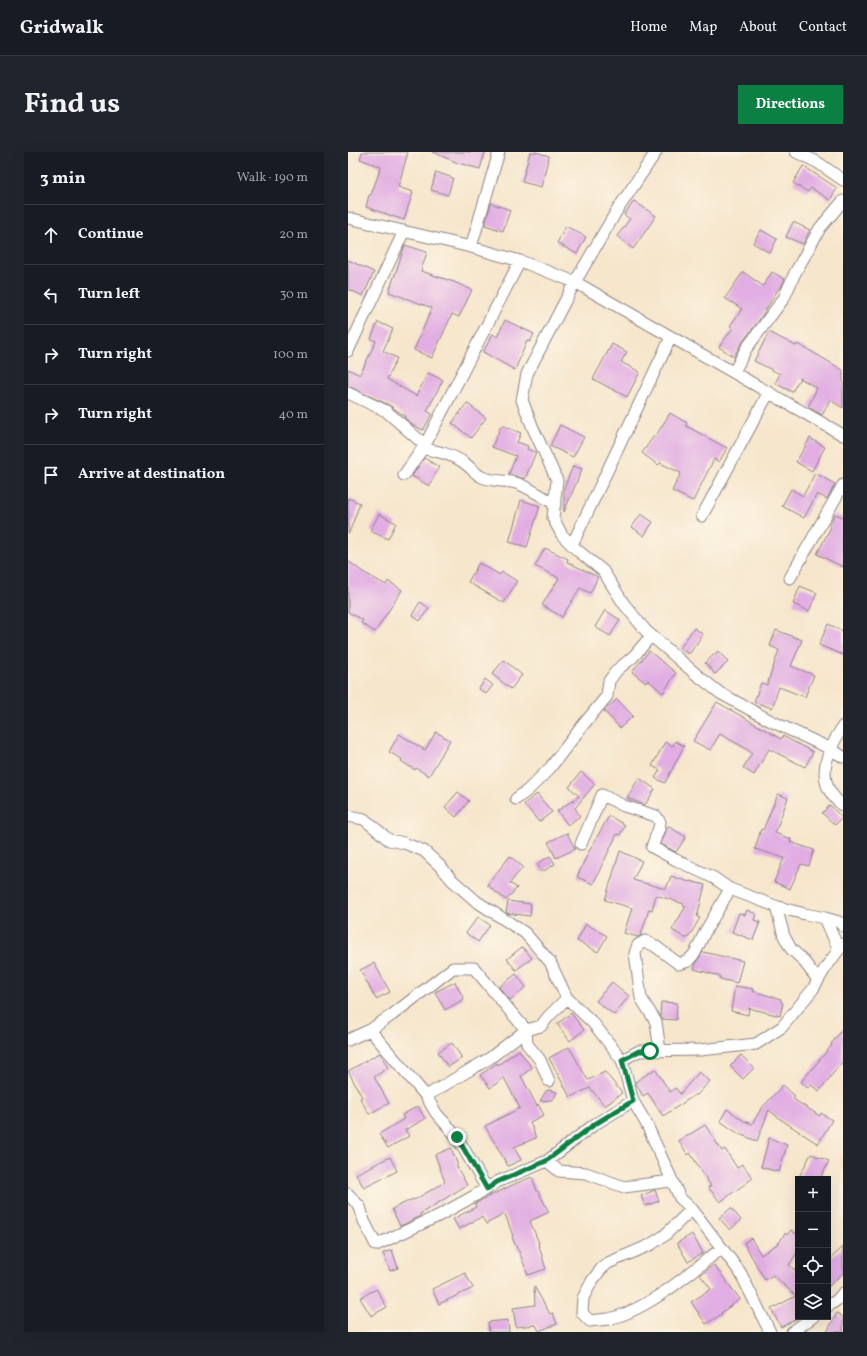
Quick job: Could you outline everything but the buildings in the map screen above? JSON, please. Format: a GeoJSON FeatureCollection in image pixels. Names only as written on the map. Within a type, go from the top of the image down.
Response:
{"type":"FeatureCollection","features":[{"type":"Feature","properties":{"kind":"street"},"geometry":{"type":"LineString","coordinates":[[471,247],[499,152]]}},
{"type":"Feature","properties":{"kind":"street"},"geometry":{"type":"LineString","coordinates":[[656,152],[616,212],[575,282],[528,374],[522,400],[557,480],[553,518],[562,535],[603,570],[624,604],[646,631],[697,675],[720,693],[771,721],[843,756]]}},
{"type":"Feature","properties":{"kind":"street"},"geometry":{"type":"LineString","coordinates":[[796,152],[817,162],[843,180]]}},
{"type":"Feature","properties":{"kind":"street"},"geometry":{"type":"LineString","coordinates":[[734,372],[746,349],[784,298],[794,273],[820,228],[843,201]]}},
{"type":"Feature","properties":{"kind":"street"},"geometry":{"type":"LineString","coordinates":[[348,218],[471,247],[520,261],[575,282],[843,435]]}},
{"type":"Feature","properties":{"kind":"street"},"geometry":{"type":"LineString","coordinates":[[348,351],[404,231]]}},
{"type":"Feature","properties":{"kind":"street"},"geometry":{"type":"LineString","coordinates":[[404,475],[423,446],[520,261]]}},
{"type":"Feature","properties":{"kind":"street"},"geometry":{"type":"LineString","coordinates":[[572,545],[671,336]]}},
{"type":"Feature","properties":{"kind":"street"},"geometry":{"type":"LineString","coordinates":[[702,516],[769,392]]}},
{"type":"Feature","properties":{"kind":"street"},"geometry":{"type":"LineString","coordinates":[[348,393],[386,411],[423,446],[452,456],[463,462],[480,476],[492,480],[519,484],[555,504]]}},
{"type":"Feature","properties":{"kind":"street"},"geometry":{"type":"LineString","coordinates":[[790,578],[843,485]]}},
{"type":"Feature","properties":{"kind":"street"},"geometry":{"type":"LineString","coordinates":[[516,799],[528,790],[550,768],[607,696],[610,681],[617,670],[633,657],[651,636]]}},
{"type":"Feature","properties":{"kind":"street"},"geometry":{"type":"LineString","coordinates":[[843,726],[825,761],[826,781],[833,797],[843,806]]}},
{"type":"Feature","properties":{"kind":"street"},"geometry":{"type":"LineString","coordinates":[[581,844],[602,795],[624,806],[656,816],[660,822],[660,828],[652,847],[714,878],[730,889],[776,906],[839,922],[843,926]]}},
{"type":"Feature","properties":{"kind":"street"},"geometry":{"type":"LineString","coordinates":[[348,816],[364,819],[389,840],[404,843],[424,851],[452,880],[476,901],[525,933],[550,962],[567,998],[594,1024],[622,1060],[633,1101],[646,1123],[662,1156],[671,1181],[680,1198],[692,1209],[740,1272],[770,1332]]}},
{"type":"Feature","properties":{"kind":"street"},"geometry":{"type":"LineString","coordinates":[[660,1051],[656,1022],[641,998],[635,954],[638,945],[645,941],[655,946],[679,964],[688,961],[695,953],[705,932],[730,889]]}},
{"type":"Feature","properties":{"kind":"street"},"geometry":{"type":"LineString","coordinates":[[776,906],[784,936],[791,948],[802,959],[818,980]]}},
{"type":"Feature","properties":{"kind":"street"},"geometry":{"type":"LineString","coordinates":[[622,1060],[639,1051],[700,1050],[756,1044],[782,1027],[813,989],[826,967],[841,947],[825,918]]}},
{"type":"Feature","properties":{"kind":"street"},"geometry":{"type":"LineString","coordinates":[[348,1040],[370,1030],[392,1015],[453,968],[474,968],[526,1030],[527,1044],[540,1060],[549,1081]]}},
{"type":"Feature","properties":{"kind":"street"},"geometry":{"type":"LineString","coordinates":[[426,1096],[490,1058],[526,1030],[541,1026],[567,998]]}},
{"type":"Feature","properties":{"kind":"street"},"geometry":{"type":"LineString","coordinates":[[370,1030],[426,1096],[436,1112],[457,1137],[487,1189]]}},
{"type":"Feature","properties":{"kind":"street"},"geometry":{"type":"LineString","coordinates":[[348,1194],[360,1207],[364,1221],[376,1245],[438,1216],[497,1182],[546,1161],[595,1124],[633,1101]]}},
{"type":"Feature","properties":{"kind":"street"},"geometry":{"type":"LineString","coordinates":[[546,1161],[559,1171],[586,1173],[600,1177],[624,1188],[671,1181]]}},
{"type":"Feature","properties":{"kind":"street"},"geometry":{"type":"LineString","coordinates":[[692,1209],[664,1236],[650,1245],[608,1263],[601,1269],[592,1281],[583,1298],[582,1313],[590,1321],[608,1319],[637,1309],[674,1285],[722,1248]]}},
{"type":"Feature","properties":{"kind":"street"},"geometry":{"type":"LineString","coordinates":[[831,1304],[841,1299]]}},
{"type":"Feature","properties":{"kind":"street"},"geometry":{"type":"LineString","coordinates":[[797,1330],[809,1320]]}},
{"type":"Feature","properties":{"kind":"route"},"geometry":{"type":"LineString","coordinates":[[457,1137],[487,1189],[497,1182],[546,1161],[595,1124],[633,1101],[622,1060],[639,1051],[650,1051]]}}]}
